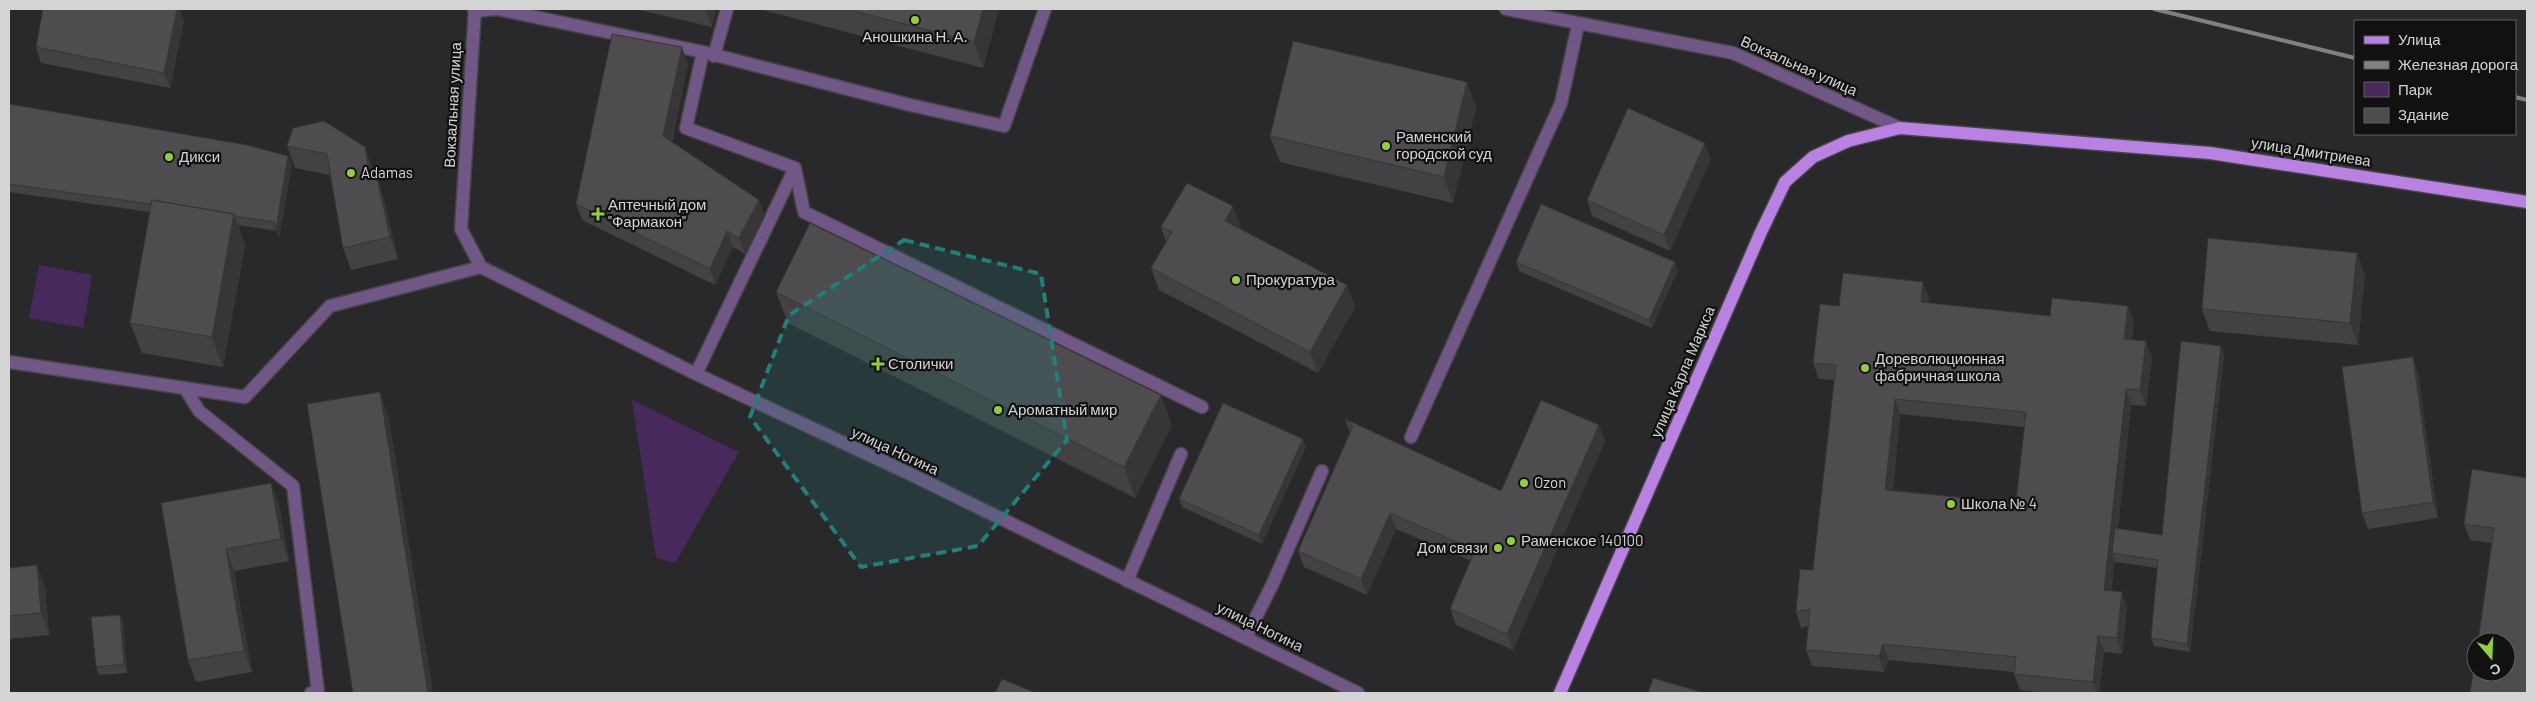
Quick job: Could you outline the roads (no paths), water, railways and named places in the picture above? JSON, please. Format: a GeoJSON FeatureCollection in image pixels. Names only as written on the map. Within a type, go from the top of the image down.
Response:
{"type":"FeatureCollection","features":[{"type":"Feature","properties":{"kind":"main road","name":"улица Карла Маркса"},"geometry":{"type":"LineString","coordinates":[[1560,693],[1757,241],[1785,182],[1813,157],[1848,141],[1900,128],[2088,144]]}},
{"type":"Feature","properties":{"kind":"main road","name":"улица Дмитриева"},"geometry":{"type":"LineString","coordinates":[[2088,144],[2210,153],[2527,202]]}},
{"type":"Feature","properties":{"kind":"street"},"geometry":{"type":"LineString","coordinates":[[475,10],[497,9],[708,54],[910,105],[1004,126],[1046,9]]}},
{"type":"Feature","properties":{"kind":"street"},"geometry":{"type":"LineString","coordinates":[[727,9],[708,54],[686,128],[795,168]]}},
{"type":"Feature","properties":{"kind":"street","name":"Вокзальная улица"},"geometry":{"type":"LineString","coordinates":[[1506,9],[1578,25],[1733,53],[1900,128]]}},
{"type":"Feature","properties":{"kind":"street","name":"Вокзальная улица"},"geometry":{"type":"LineString","coordinates":[[475,10],[461,229],[481,267]]}},
{"type":"Feature","properties":{"kind":"street"},"geometry":{"type":"LineString","coordinates":[[1411,436],[1561,103],[1578,25]]}},
{"type":"Feature","properties":{"kind":"street"},"geometry":{"type":"LineString","coordinates":[[696,374],[795,168]]}},
{"type":"Feature","properties":{"kind":"street"},"geometry":{"type":"LineString","coordinates":[[795,168],[804,212],[1202,407]]}},
{"type":"Feature","properties":{"kind":"street"},"geometry":{"type":"LineString","coordinates":[[9,362],[244,397],[330,306],[481,267]]}},
{"type":"Feature","properties":{"kind":"street","name":"улица Ногина"},"geometry":{"type":"LineString","coordinates":[[481,267],[696,374],[910,474],[1358,693]]}},
{"type":"Feature","properties":{"kind":"street"},"geometry":{"type":"LineString","coordinates":[[185,388],[199,411],[293,486],[318,692],[312,693]]}},
{"type":"Feature","properties":{"kind":"street"},"geometry":{"type":"LineString","coordinates":[[1127,581],[1181,454]]}},
{"type":"Feature","properties":{"kind":"street"},"geometry":{"type":"LineString","coordinates":[[1246,637],[1274,583],[1322,471]]}},
{"type":"Feature","properties":{"kind":"railway"},"geometry":{"type":"LineString","coordinates":[[2154,9],[2354,58]]}},
{"type":"Feature","properties":{"kind":"railway"},"geometry":{"type":"LineString","coordinates":[[2516,97],[2527,100]]}},
{"type":"Feature","properties":{"kind":"place","name":"Аношкина Н. А."},"geometry":{"type":"Point","coordinates":[915,20]}},
{"type":"Feature","properties":{"kind":"place","name":"Раменский городской суд"},"geometry":{"type":"Point","coordinates":[1386,146]}},
{"type":"Feature","properties":{"kind":"place","name":"Дикси"},"geometry":{"type":"Point","coordinates":[169,157]}},
{"type":"Feature","properties":{"kind":"place","name":"Adamas"},"geometry":{"type":"Point","coordinates":[351,173]}},
{"type":"Feature","properties":{"kind":"place","name":"Аптечный дом \"Фармакон\""},"geometry":{"type":"Point","coordinates":[598,214]}},
{"type":"Feature","properties":{"kind":"place","name":"Прокуратура"},"geometry":{"type":"Point","coordinates":[1236,280]}},
{"type":"Feature","properties":{"kind":"place","name":"Столички"},"geometry":{"type":"Point","coordinates":[878,364]}},
{"type":"Feature","properties":{"kind":"place","name":"Дореволюционная фабричная школа"},"geometry":{"type":"Point","coordinates":[1865,368]}},
{"type":"Feature","properties":{"kind":"place","name":"Ароматный мир"},"geometry":{"type":"Point","coordinates":[998,410]}},
{"type":"Feature","properties":{"kind":"place","name":"Ozon"},"geometry":{"type":"Point","coordinates":[1524,483]}},
{"type":"Feature","properties":{"kind":"place","name":"Школа № 4"},"geometry":{"type":"Point","coordinates":[1951,504]}},
{"type":"Feature","properties":{"kind":"place","name":"Раменское 140100"},"geometry":{"type":"Point","coordinates":[1511,541]}},
{"type":"Feature","properties":{"kind":"place","name":"Дом связи"},"geometry":{"type":"Point","coordinates":[1498,548]}}]}
